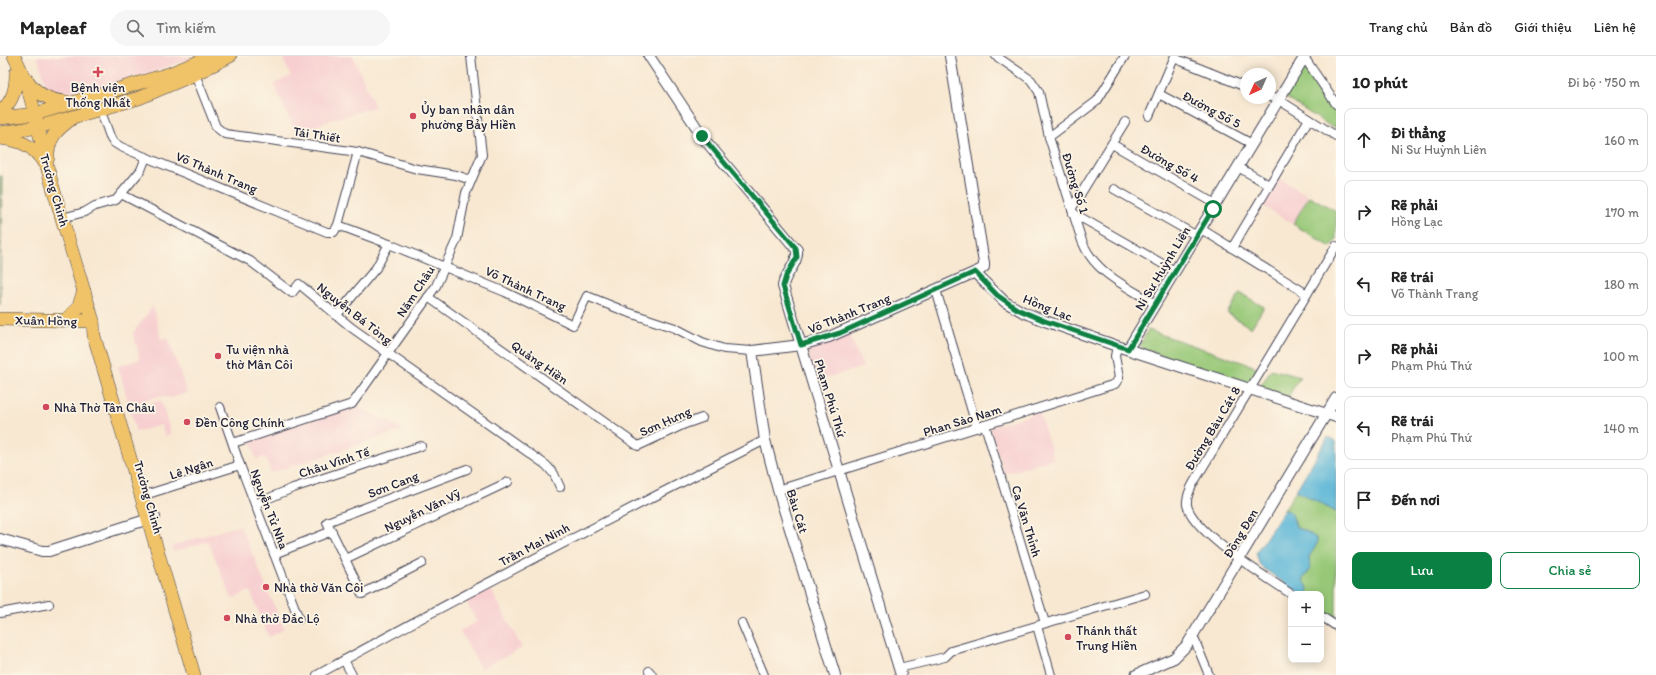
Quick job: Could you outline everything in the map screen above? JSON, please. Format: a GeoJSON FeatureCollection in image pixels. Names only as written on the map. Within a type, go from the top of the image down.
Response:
{"type":"FeatureCollection","features":[{"type":"Feature","properties":{"kind":"main road"},"geometry":{"type":"LineString","coordinates":[[14,56],[19,72],[31,87],[40,95],[53,100],[71,102]]}},
{"type":"Feature","properties":{"kind":"main road"},"geometry":{"type":"LineString","coordinates":[[0,118],[31,115],[59,107],[71,102],[169,74],[213,56]]}},
{"type":"Feature","properties":{"kind":"main road"},"geometry":{"type":"LineString","coordinates":[[0,133],[35,128],[139,98],[195,74],[230,56]]}},
{"type":"Feature","properties":{"kind":"main road"},"geometry":{"type":"LineString","coordinates":[[0,112],[6,107],[13,96],[19,72]]}},
{"type":"Feature","properties":{"kind":"main road","name":"Trường Chinh"},"geometry":{"type":"LineString","coordinates":[[19,72],[93,322],[94,336],[148,494],[152,518],[194,675]]}},
{"type":"Feature","properties":{"kind":"main road"},"geometry":{"type":"LineString","coordinates":[[59,107],[62,120]]}},
{"type":"Feature","properties":{"kind":"main road"},"geometry":{"type":"LineString","coordinates":[[48,169],[48,147],[52,137],[64,124],[80,115]]}},
{"type":"Feature","properties":{"kind":"main road"},"geometry":{"type":"LineString","coordinates":[[0,138],[30,145],[41,157],[48,169]]}},
{"type":"Feature","properties":{"kind":"main road"},"geometry":{"type":"LineString","coordinates":[[66,320],[78,308],[84,291]]}},
{"type":"Feature","properties":{"kind":"main road","name":"Xuân Hồng"},"geometry":{"type":"LineString","coordinates":[[0,319],[93,322]]}},
{"type":"Feature","properties":{"kind":"main road","name":"Trường Chinh"},"geometry":{"type":"LineString","coordinates":[[120,410],[152,518],[202,675]]}},
{"type":"Feature","properties":{"kind":"street","name":"Năm Châu"},"geometry":{"type":"LineString","coordinates":[[233,443],[349,406],[436,286],[457,239],[466,193],[480,160],[482,149],[477,120],[471,56]]}},
{"type":"Feature","properties":{"kind":"street","name":"Phạm Phú Thứ"},"geometry":{"type":"LineString","coordinates":[[649,56],[705,140],[796,248],[797,257],[786,276],[783,286],[900,672]]}},
{"type":"Feature","properties":{"kind":"street"},"geometry":{"type":"LineString","coordinates":[[950,56],[984,263],[983,268],[975,272]]}},
{"type":"Feature","properties":{"kind":"street","name":"Đường Số 1"},"geometry":{"type":"LineString","coordinates":[[996,56],[1031,80],[1036,86],[1040,95],[1049,137],[1072,211],[1083,244],[1095,263],[1107,274],[1155,304]]}},
{"type":"Feature","properties":{"kind":"street"},"geometry":{"type":"LineString","coordinates":[[1049,137],[1097,101],[1125,56]]}},
{"type":"Feature","properties":{"kind":"street"},"geometry":{"type":"LineString","coordinates":[[1149,116],[1174,57],[1240,84]]}},
{"type":"Feature","properties":{"kind":"street"},"geometry":{"type":"LineString","coordinates":[[1305,57],[1336,104]]}},
{"type":"Feature","properties":{"kind":"street","name":"Ni Sư Huỳnh Liên"},"geometry":{"type":"LineString","coordinates":[[1276,97],[1305,57]]}},
{"type":"Feature","properties":{"kind":"street","name":"Tái Thiết"},"geometry":{"type":"LineString","coordinates":[[195,74],[216,127],[222,133],[358,152],[417,168],[456,175],[471,180]]}},
{"type":"Feature","properties":{"kind":"street","name":"Đường Số 5"},"geometry":{"type":"LineString","coordinates":[[1159,94],[1252,144]]}},
{"type":"Feature","properties":{"kind":"street"},"geometry":{"type":"LineString","coordinates":[[1276,99],[1336,136]]}},
{"type":"Feature","properties":{"kind":"street","name":"Ni Sư Huỳnh Liên"},"geometry":{"type":"LineString","coordinates":[[1128,349],[1238,168],[1272,104]]}},
{"type":"Feature","properties":{"kind":"street","name":"Võ Thành Trang"},"geometry":{"type":"LineString","coordinates":[[100,109],[113,142],[122,147],[327,232],[334,232],[338,225],[389,244],[505,292],[573,325],[587,296],[627,312],[675,328],[702,342],[724,349],[752,351],[801,345],[840,333],[975,272]]}},
{"type":"Feature","properties":{"kind":"street"},"geometry":{"type":"LineString","coordinates":[[1232,248],[1310,119]]}},
{"type":"Feature","properties":{"kind":"street"},"geometry":{"type":"LineString","coordinates":[[1125,122],[1072,211],[1176,271]]}},
{"type":"Feature","properties":{"kind":"street","name":"Đường Số 4"},"geometry":{"type":"LineString","coordinates":[[1112,144],[1216,204]]}},
{"type":"Feature","properties":{"kind":"street"},"geometry":{"type":"LineString","coordinates":[[338,225],[358,152]]}},
{"type":"Feature","properties":{"kind":"street"},"geometry":{"type":"LineString","coordinates":[[62,218],[85,212],[95,206],[113,201],[121,194],[141,170],[146,157]]}},
{"type":"Feature","properties":{"kind":"street"},"geometry":{"type":"LineString","coordinates":[[1238,168],[1269,185]]}},
{"type":"Feature","properties":{"kind":"street"},"geometry":{"type":"LineString","coordinates":[[1114,188],[1232,248],[1307,294]]}},
{"type":"Feature","properties":{"kind":"street","name":"Nguyễn Bá Tòng"},"geometry":{"type":"LineString","coordinates":[[121,194],[250,261],[292,293],[299,284],[336,316],[546,465],[554,474],[560,487]]}},
{"type":"Feature","properties":{"kind":"street"},"geometry":{"type":"LineString","coordinates":[[336,316],[376,268],[389,244]]}},
{"type":"Feature","properties":{"kind":"street","name":"Đường Bàu Cát 8"},"geometry":{"type":"LineString","coordinates":[[1288,592],[1201,528],[1190,513],[1187,501],[1192,485],[1336,246]]}},
{"type":"Feature","properties":{"kind":"street","name":"Hồng Lạc"},"geometry":{"type":"LineString","coordinates":[[975,272],[997,295],[1017,309],[1045,321],[1117,346],[1332,415]]}},
{"type":"Feature","properties":{"kind":"street","name":"Ca Văn Thỉnh"},"geometry":{"type":"LineString","coordinates":[[936,290],[981,426],[1041,624],[1051,675]]}},
{"type":"Feature","properties":{"kind":"street","name":"Quảng Hiền"},"geometry":{"type":"LineString","coordinates":[[428,297],[638,446]]}},
{"type":"Feature","properties":{"kind":"street","name":"Phan Sào Nam"},"geometry":{"type":"LineString","coordinates":[[778,490],[1115,384],[1119,379],[1115,356],[1117,346]]}},
{"type":"Feature","properties":{"kind":"street","name":"Bàu Cát"},"geometry":{"type":"LineString","coordinates":[[752,351],[765,440],[778,490],[835,675]]}},
{"type":"Feature","properties":{"kind":"street","name":"Đồng Đen"},"geometry":{"type":"LineString","coordinates":[[1136,675],[1154,672],[1178,656],[1193,636],[1240,558],[1332,415],[1336,398]]}},
{"type":"Feature","properties":{"kind":"street","name":"Nguyễn Tử Nha"},"geometry":{"type":"LineString","coordinates":[[220,407],[240,465],[299,619]]}},
{"type":"Feature","properties":{"kind":"street","name":"Sơn Hưng"},"geometry":{"type":"LineString","coordinates":[[638,446],[685,424],[702,418]]}},
{"type":"Feature","properties":{"kind":"street","name":"Trần Mai Ninh"},"geometry":{"type":"LineString","coordinates":[[317,675],[600,523],[765,440]]}},
{"type":"Feature","properties":{"kind":"street","name":"Châu Vĩnh Tế"},"geometry":{"type":"LineString","coordinates":[[255,504],[293,488],[421,446]]}},
{"type":"Feature","properties":{"kind":"street","name":"Lê Ngân"},"geometry":{"type":"LineString","coordinates":[[148,494],[240,465]]}},
{"type":"Feature","properties":{"kind":"street","name":"Sơn Cang"},"geometry":{"type":"LineString","coordinates":[[332,531],[327,522],[467,469]]}},
{"type":"Feature","properties":{"kind":"street","name":"Nguyễn Văn Vỹ"},"geometry":{"type":"LineString","coordinates":[[345,560],[508,482]]}},
{"type":"Feature","properties":{"kind":"street"},"geometry":{"type":"LineString","coordinates":[[0,539],[42,551],[49,551],[152,518]]}},
{"type":"Feature","properties":{"kind":"street"},"geometry":{"type":"LineString","coordinates":[[274,554],[332,531],[362,594],[422,563]]}},
{"type":"Feature","properties":{"kind":"street"},"geometry":{"type":"LineString","coordinates":[[900,672],[945,657],[951,651],[1145,594]]}},
{"type":"Feature","properties":{"kind":"street"},"geometry":{"type":"LineString","coordinates":[[0,613],[49,604]]}},
{"type":"Feature","properties":{"kind":"street"},"geometry":{"type":"LineString","coordinates":[[1324,618],[1336,626]]}},
{"type":"Feature","properties":{"kind":"street"},"geometry":{"type":"LineString","coordinates":[[742,622],[764,675]]}},
{"type":"Feature","properties":{"kind":"street"},"geometry":{"type":"LineString","coordinates":[[1193,636],[1209,675]]}},
{"type":"Feature","properties":{"kind":"street"},"geometry":{"type":"LineString","coordinates":[[344,660],[352,675]]}},
{"type":"Feature","properties":{"kind":"shaded area","name":"Bệnh viện Thống Nhất"},"geometry":{"type":"Polygon","coordinates":[[[37,56],[198,56],[141,76],[97,88],[58,92],[47,88],[37,56]]]}},
{"type":"Feature","properties":{"kind":"shaded area"},"geometry":{"type":"Polygon","coordinates":[[[291,56],[353,56],[375,107],[334,119],[296,134],[274,84],[291,76],[283,60],[291,56]]]}},
{"type":"Feature","properties":{"kind":"shaded area"},"geometry":{"type":"Polygon","coordinates":[[[1277,177],[1309,196],[1293,224],[1261,205],[1277,177]]]}},
{"type":"Feature","properties":{"kind":"shaded area"},"geometry":{"type":"Polygon","coordinates":[[[153,306],[161,339],[168,337],[187,393],[171,398],[159,396],[129,405],[118,366],[140,359],[133,333],[153,306]]]}},
{"type":"Feature","properties":{"kind":"shaded area"},"geometry":{"type":"Polygon","coordinates":[[[849,333],[863,367],[816,381],[807,348],[849,333]]]}},
{"type":"Feature","properties":{"kind":"shaded area"},"geometry":{"type":"Polygon","coordinates":[[[161,400],[171,434],[165,436],[161,425],[136,432],[130,409],[161,400]]]}},
{"type":"Feature","properties":{"kind":"shaded area"},"geometry":{"type":"Polygon","coordinates":[[[357,406],[403,430],[271,473],[265,457],[256,459],[250,440],[357,406]]]}},
{"type":"Feature","properties":{"kind":"shaded area"},"geometry":{"type":"Polygon","coordinates":[[[1039,412],[1054,459],[1004,474],[990,427],[1039,412]]]}},
{"type":"Feature","properties":{"kind":"shaded area"},"geometry":{"type":"Polygon","coordinates":[[[240,525],[284,629],[269,637],[250,591],[232,599],[208,541],[173,552],[172,546],[240,525]]]}},
{"type":"Feature","properties":{"kind":"shaded area"},"geometry":{"type":"Polygon","coordinates":[[[489,586],[522,648],[481,669],[460,631],[477,622],[465,599],[489,586]]]}},
{"type":"Feature","properties":{"kind":"green space"},"geometry":{"type":"Polygon","coordinates":[[[1303,69],[1310,72],[1336,111],[1336,127],[1330,126],[1286,98],[1303,69]]]}},
{"type":"Feature","properties":{"kind":"green space"},"geometry":{"type":"Polygon","coordinates":[[[0,176],[2,176],[0,305],[0,176]]]}},
{"type":"Feature","properties":{"kind":"green space"},"geometry":{"type":"Polygon","coordinates":[[[1309,196],[1336,211],[1336,239],[1331,247],[1293,224],[1309,196]]]}},
{"type":"Feature","properties":{"kind":"green space"},"geometry":{"type":"Polygon","coordinates":[[[1240,293],[1264,307],[1251,328],[1227,313],[1240,293]]]}},
{"type":"Feature","properties":{"kind":"green space"},"geometry":{"type":"Polygon","coordinates":[[[1148,330],[1259,368],[1246,385],[1143,349],[1140,345],[1148,330]]]}},
{"type":"Feature","properties":{"kind":"green space"},"geometry":{"type":"Polygon","coordinates":[[[1271,369],[1300,377],[1288,397],[1265,389],[1261,386],[1271,369]]]}},
{"type":"Feature","properties":{"kind":"green space"},"geometry":{"type":"Polygon","coordinates":[[[1297,491],[1336,512],[1336,620],[1324,611],[1324,591],[1308,591],[1308,588],[1303,580],[1310,570],[1309,557],[1317,539],[1306,531],[1297,528],[1294,519],[1287,510],[1284,510],[1297,491]]]}},
{"type":"Feature","properties":{"kind":"water"},"geometry":{"type":"Polygon","coordinates":[[[1328,437],[1336,441],[1336,512],[1297,491],[1295,492],[1328,437]]]}},
{"type":"Feature","properties":{"kind":"water"},"geometry":{"type":"Polygon","coordinates":[[[1284,510],[1288,510],[1292,514],[1297,528],[1306,531],[1317,539],[1317,544],[1309,557],[1310,570],[1303,579],[1308,588],[1308,591],[1296,591],[1260,566],[1256,553],[1284,510]]]}},
{"type":"Feature","properties":{"kind":"place","name":"Bệnh viện Thống Nhất"},"geometry":{"type":"Point","coordinates":[98,72]}},
{"type":"Feature","properties":{"kind":"place","name":"Ủy ban nhân dân phường Bảy Hiền"},"geometry":{"type":"Point","coordinates":[413,116]}},
{"type":"Feature","properties":{"kind":"place","name":"Tu viện nhà thờ Mân Côi"},"geometry":{"type":"Point","coordinates":[218,356]}},
{"type":"Feature","properties":{"kind":"place","name":"Nhà Thờ Tân Châu"},"geometry":{"type":"Point","coordinates":[46,407]}},
{"type":"Feature","properties":{"kind":"place","name":"Đền Công Chính"},"geometry":{"type":"Point","coordinates":[187,422]}},
{"type":"Feature","properties":{"kind":"place","name":"Nhà thờ Văn Côi"},"geometry":{"type":"Point","coordinates":[266,587]}},
{"type":"Feature","properties":{"kind":"place","name":"Nhà thờ Đắc Lộ"},"geometry":{"type":"Point","coordinates":[227,618]}},
{"type":"Feature","properties":{"kind":"place","name":"Thánh thất Trung Hiền"},"geometry":{"type":"Point","coordinates":[1068,637]}},
{"type":"Feature","properties":{"kind":"route"},"geometry":{"type":"LineString","coordinates":[[702,136],[796,248],[797,257],[786,276],[783,286],[801,345],[817,342],[840,333],[975,272],[997,295],[1011,306],[1085,336],[1128,349],[1213,209]]}}]}
